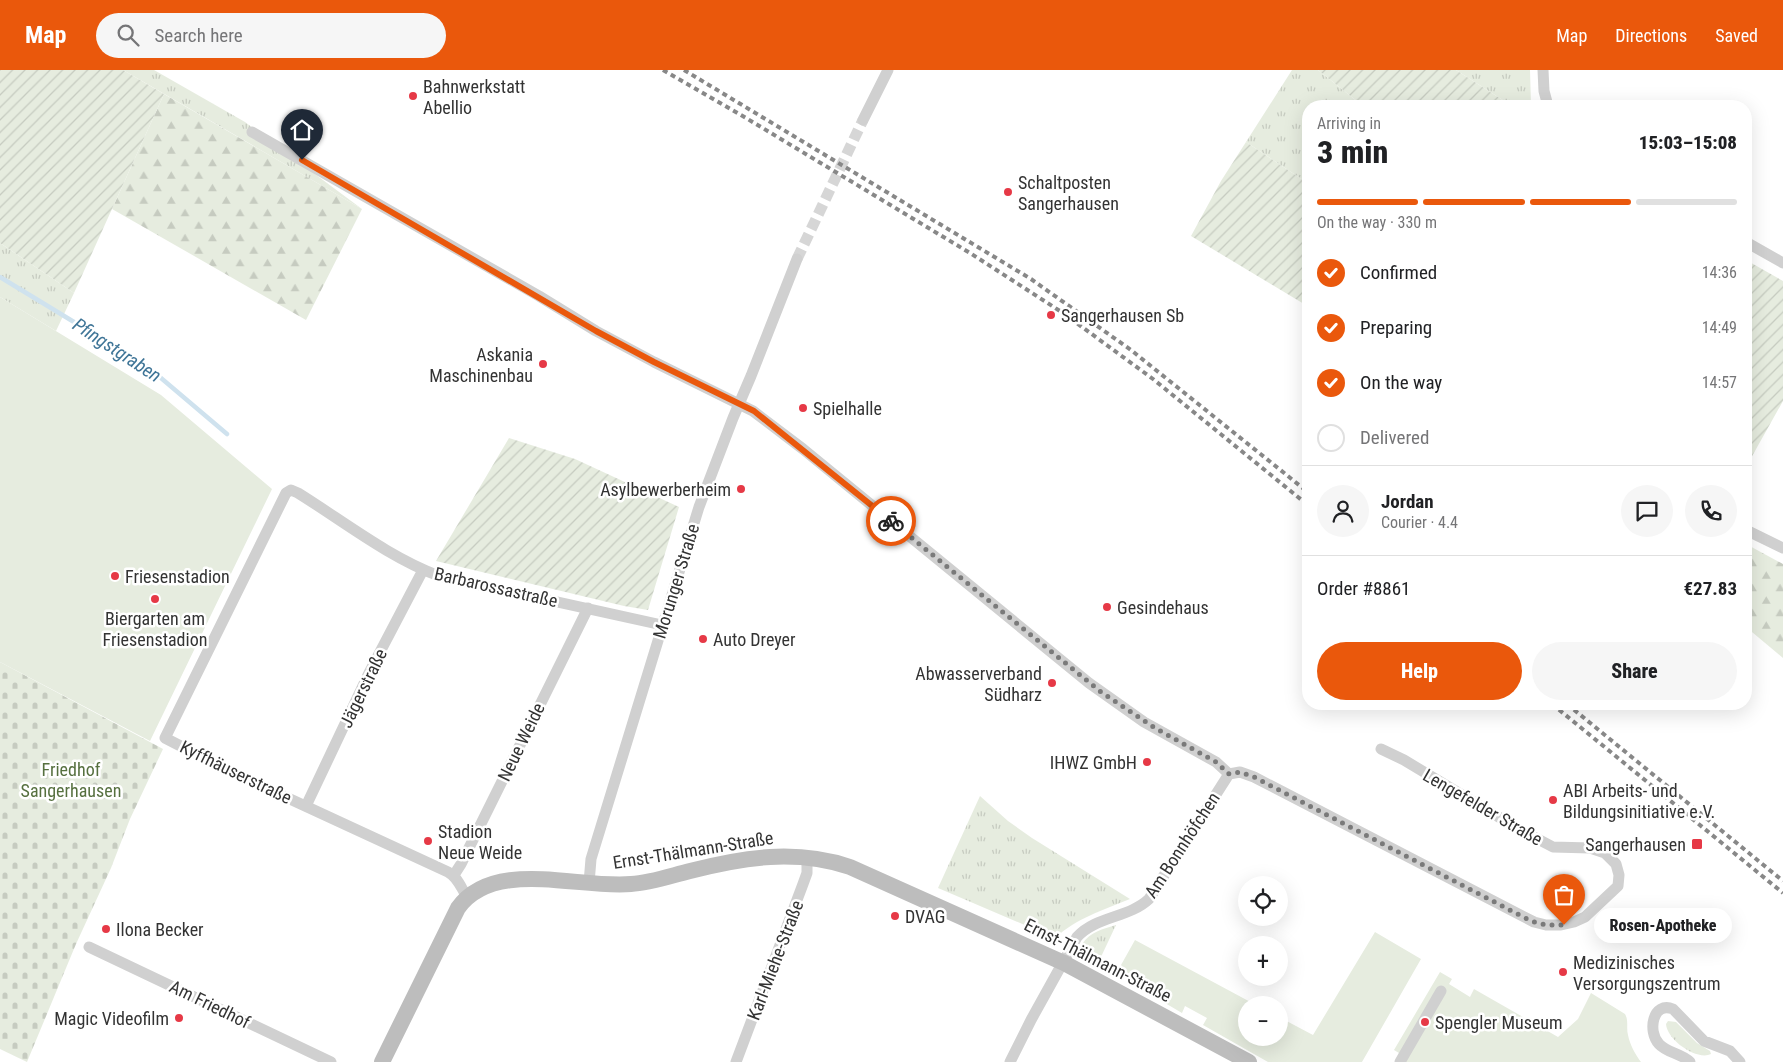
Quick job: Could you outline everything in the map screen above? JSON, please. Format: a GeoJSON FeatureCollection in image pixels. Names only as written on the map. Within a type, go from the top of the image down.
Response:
{"type":"FeatureCollection","features":[{"type":"Feature","properties":{"kind":"street"},"geometry":{"type":"LineString","coordinates":[[862,120],[888,70]]}},
{"type":"Feature","properties":{"kind":"street"},"geometry":{"type":"LineString","coordinates":[[1543,70],[1546,100]]}},
{"type":"Feature","properties":{"kind":"street"},"geometry":{"type":"LineString","coordinates":[[252,132],[596,331],[654,362],[740,402],[759,414],[1089,683],[1144,722],[1216,762],[1229,774]]}},
{"type":"Feature","properties":{"kind":"street"},"geometry":{"type":"LineString","coordinates":[[1752,245],[1783,263]]}},
{"type":"Feature","properties":{"kind":"street","name":"Morunger Straße"},"geometry":{"type":"LineString","coordinates":[[589,883],[591,859],[699,507],[797,259]]}},
{"type":"Feature","properties":{"kind":"street","name":"Barbarossastraße"},"geometry":{"type":"LineString","coordinates":[[290,490],[298,492],[352,527],[364,538],[422,570],[464,583],[662,625]]}},
{"type":"Feature","properties":{"kind":"street","name":"Kyffhäuserstraße"},"geometry":{"type":"LineString","coordinates":[[290,490],[286,493],[280,504],[165,738],[207,760],[454,875]]}},
{"type":"Feature","properties":{"kind":"street"},"geometry":{"type":"LineString","coordinates":[[1752,533],[1783,548]]}},
{"type":"Feature","properties":{"kind":"street","name":"Jägerstraße"},"geometry":{"type":"LineString","coordinates":[[306,806],[422,570]]}},
{"type":"Feature","properties":{"kind":"street","name":"Neue Weide"},"geometry":{"type":"LineString","coordinates":[[454,875],[588,608]]}},
{"type":"Feature","properties":{"kind":"street","name":"Lengefelder Straße"},"geometry":{"type":"LineString","coordinates":[[1229,774],[1240,772],[1254,777],[1534,922],[1556,926],[1574,922],[1594,910],[1618,886],[1619,875],[1616,864],[1605,853],[1590,848],[1552,847],[1516,828],[1404,760],[1381,749]]}},
{"type":"Feature","properties":{"kind":"street","name":"Am Bonnhöfchen"},"geometry":{"type":"LineString","coordinates":[[1010,1062],[1076,938],[1091,926],[1139,906],[1149,899],[1229,774]]}},
{"type":"Feature","properties":{"kind":"street","name":"Ernst-Thälmann-Straße"},"geometry":{"type":"LineString","coordinates":[[382,1062],[451,920],[467,897],[484,886],[508,881],[542,880],[632,884],[715,864],[749,858],[779,856],[830,860],[850,867],[1064,963],[1249,1062]]}},
{"type":"Feature","properties":{"kind":"street","name":"Karl-Miehe-Straße"},"geometry":{"type":"LineString","coordinates":[[736,1062],[804,884],[807,873],[807,857]]}},
{"type":"Feature","properties":{"kind":"street"},"geometry":{"type":"LineString","coordinates":[[454,875],[467,897]]}},
{"type":"Feature","properties":{"kind":"street","name":"Am Friedhof"},"geometry":{"type":"LineString","coordinates":[[89,946],[331,1062]]}},
{"type":"Feature","properties":{"kind":"street"},"geometry":{"type":"LineString","coordinates":[[1400,1062],[1441,991]]}},
{"type":"Feature","properties":{"kind":"street"},"geometry":{"type":"LineString","coordinates":[[1690,1062],[1682,1056],[1662,1047],[1654,1038],[1652,1024],[1656,1014],[1666,1007],[1673,1009],[1704,1041],[1730,1051],[1740,1062]]}},
{"type":"Feature","properties":{"kind":"green space"},"geometry":{"type":"Polygon","coordinates":[[[0,70],[123,70],[164,94],[74,293],[0,243],[0,70]]]}},
{"type":"Feature","properties":{"kind":"green space"},"geometry":{"type":"Polygon","coordinates":[[[123,70],[154,70],[245,122],[362,209],[123,70]]]}},
{"type":"Feature","properties":{"kind":"green space"},"geometry":{"type":"Polygon","coordinates":[[[1292,70],[1318,70],[1356,100],[1302,100],[1302,179],[1246,142],[1292,70]]]}},
{"type":"Feature","properties":{"kind":"green space"},"geometry":{"type":"Polygon","coordinates":[[[1318,70],[1456,70],[1503,100],[1356,100],[1318,70]]]}},
{"type":"Feature","properties":{"kind":"green space"},"geometry":{"type":"Polygon","coordinates":[[[1456,70],[1530,70],[1531,100],[1503,100],[1456,70]]]}},
{"type":"Feature","properties":{"kind":"green space"},"geometry":{"type":"Polygon","coordinates":[[[164,94],[362,209],[306,320],[112,209],[164,94]]]}},
{"type":"Feature","properties":{"kind":"green space"},"geometry":{"type":"Polygon","coordinates":[[[1246,142],[1302,179],[1302,303],[1191,236],[1221,181],[1246,142]]]}},
{"type":"Feature","properties":{"kind":"green space"},"geometry":{"type":"Polygon","coordinates":[[[0,243],[74,293],[56,331],[0,297],[0,243]]]}},
{"type":"Feature","properties":{"kind":"green space"},"geometry":{"type":"Polygon","coordinates":[[[1752,263],[1783,281],[1783,401],[1752,456],[1752,263]]]}},
{"type":"Feature","properties":{"kind":"green space","name":"Friesenstadion"},"geometry":{"type":"Polygon","coordinates":[[[0,297],[161,395],[272,489],[150,741],[0,662],[0,297]]]}},
{"type":"Feature","properties":{"kind":"green space"},"geometry":{"type":"Polygon","coordinates":[[[509,438],[575,459],[679,507],[648,610],[624,606],[436,561],[509,438]]]}},
{"type":"Feature","properties":{"kind":"green space"},"geometry":{"type":"Polygon","coordinates":[[[1752,547],[1783,564],[1783,658],[1752,632],[1752,547]]]}},
{"type":"Feature","properties":{"kind":"green space","name":"Friedhof Sangerhausen"},"geometry":{"type":"Polygon","coordinates":[[[0,662],[163,749],[130,819],[111,868],[76,944],[27,1062],[0,1049],[0,662]]]}},
{"type":"Feature","properties":{"kind":"green space"},"geometry":{"type":"Polygon","coordinates":[[[980,796],[1008,821],[1032,838],[1130,899],[1081,920],[1055,938],[938,888],[980,796]]]}},
{"type":"Feature","properties":{"kind":"green space"},"geometry":{"type":"Polygon","coordinates":[[[1116,925],[1100,959],[1096,960],[1084,951],[1082,944],[1085,940],[1097,932],[1116,925]]]}},
{"type":"Feature","properties":{"kind":"green space"},"geometry":{"type":"Polygon","coordinates":[[[1375,932],[1421,959],[1362,1062],[1268,1062],[1240,1046],[1288,1046],[1288,1022],[1313,1035],[1375,932]]]}},
{"type":"Feature","properties":{"kind":"green space"},"geometry":{"type":"Polygon","coordinates":[[[1135,940],[1239,996],[1238,1045],[1203,1025],[1207,1018],[1185,1006],[1182,1013],[1131,983],[1121,965],[1135,940]]]}},
{"type":"Feature","properties":{"kind":"green space"},"geometry":{"type":"Polygon","coordinates":[[[1440,972],[1452,979],[1449,984],[1470,997],[1474,989],[1558,1037],[1578,1019],[1591,993],[1625,1014],[1630,1042],[1641,1062],[1395,1062],[1399,1053],[1394,1050],[1440,972]]]}},
{"type":"Feature","properties":{"kind":"green space"},"geometry":{"type":"Polygon","coordinates":[[[1668,1021],[1676,1022],[1697,1043],[1710,1051],[1711,1054],[1698,1055],[1684,1048],[1671,1036],[1666,1024],[1668,1021]]]}},
{"type":"Feature","properties":{"kind":"waterway","name":"Pfingstgraben"},"geometry":{"type":"LineString","coordinates":[[0,277],[148,367],[227,434]]}},
{"type":"Feature","properties":{"kind":"tunnel"},"geometry":{"type":"LineString","coordinates":[[797,259],[863,120]]}},
{"type":"Feature","properties":{"kind":"railway"},"geometry":{"type":"LineString","coordinates":[[663,70],[970,253],[1063,313],[1153,379],[1302,500]]}},
{"type":"Feature","properties":{"kind":"railway"},"geometry":{"type":"LineString","coordinates":[[684,70],[1031,279],[1131,350],[1302,487]]}},
{"type":"Feature","properties":{"kind":"railway"},"geometry":{"type":"LineString","coordinates":[[1559,710],[1783,893]]}},
{"type":"Feature","properties":{"kind":"railway"},"geometry":{"type":"LineString","coordinates":[[1574,710],[1783,881]]}},
{"type":"Feature","properties":{"kind":"way so far"},"geometry":{"type":"LineString","coordinates":[[891,521],[1101,692],[1155,728],[1216,762],[1229,774],[1231,772],[1240,772],[1254,777],[1531,921],[1556,926],[1564,925]]}},
{"type":"Feature","properties":{"kind":"place","name":"Bahnwerkstatt Abellio"},"geometry":{"type":"Point","coordinates":[413,96]}},
{"type":"Feature","properties":{"kind":"place","name":"Schaltposten Sangerhausen"},"geometry":{"type":"Point","coordinates":[1008,192]}},
{"type":"Feature","properties":{"kind":"place","name":"Sangerhausen Sb"},"geometry":{"type":"Point","coordinates":[1051,315]}},
{"type":"Feature","properties":{"kind":"place","name":"Askania Maschinenbau"},"geometry":{"type":"Point","coordinates":[543,364]}},
{"type":"Feature","properties":{"kind":"place","name":"Spielhalle"},"geometry":{"type":"Point","coordinates":[803,408]}},
{"type":"Feature","properties":{"kind":"place","name":"Asylbewerberheim"},"geometry":{"type":"Point","coordinates":[741,489]}},
{"type":"Feature","properties":{"kind":"place","name":"Friesenstadion"},"geometry":{"type":"Point","coordinates":[115,576]}},
{"type":"Feature","properties":{"kind":"place","name":"Biergarten am Friesenstadion"},"geometry":{"type":"Point","coordinates":[155,599]}},
{"type":"Feature","properties":{"kind":"place","name":"Gesindehaus"},"geometry":{"type":"Point","coordinates":[1107,607]}},
{"type":"Feature","properties":{"kind":"place","name":"Auto Dreyer"},"geometry":{"type":"Point","coordinates":[703,639]}},
{"type":"Feature","properties":{"kind":"place","name":"Abwasserverband Südharz"},"geometry":{"type":"Point","coordinates":[1052,683]}},
{"type":"Feature","properties":{"kind":"place","name":"IHWZ GmbH"},"geometry":{"type":"Point","coordinates":[1147,762]}},
{"type":"Feature","properties":{"kind":"place","name":"ABI Arbeits- und Bildungsinitiative e.V."},"geometry":{"type":"Point","coordinates":[1553,800]}},
{"type":"Feature","properties":{"kind":"place","name":"Stadion Neue Weide"},"geometry":{"type":"Point","coordinates":[428,841]}},
{"type":"Feature","properties":{"kind":"place","name":"Sangerhausen"},"geometry":{"type":"Point","coordinates":[1697,844]}},
{"type":"Feature","properties":{"kind":"place","name":"DVAG"},"geometry":{"type":"Point","coordinates":[895,916]}},
{"type":"Feature","properties":{"kind":"place","name":"Rosen-Apotheke"},"geometry":{"type":"Point","coordinates":[1564,925]}},
{"type":"Feature","properties":{"kind":"place","name":"Ilona Becker"},"geometry":{"type":"Point","coordinates":[106,929]}},
{"type":"Feature","properties":{"kind":"place","name":"Medizinisches Versorgungszentrum"},"geometry":{"type":"Point","coordinates":[1563,972]}},
{"type":"Feature","properties":{"kind":"place","name":"Magic Videofilm"},"geometry":{"type":"Point","coordinates":[179,1018]}},
{"type":"Feature","properties":{"kind":"place","name":"Spengler Museum"},"geometry":{"type":"Point","coordinates":[1425,1022]}},
{"type":"Feature","properties":{"kind":"route"},"geometry":{"type":"LineString","coordinates":[[302,160],[596,331],[654,362],[740,402],[759,414],[891,521]]}}]}
